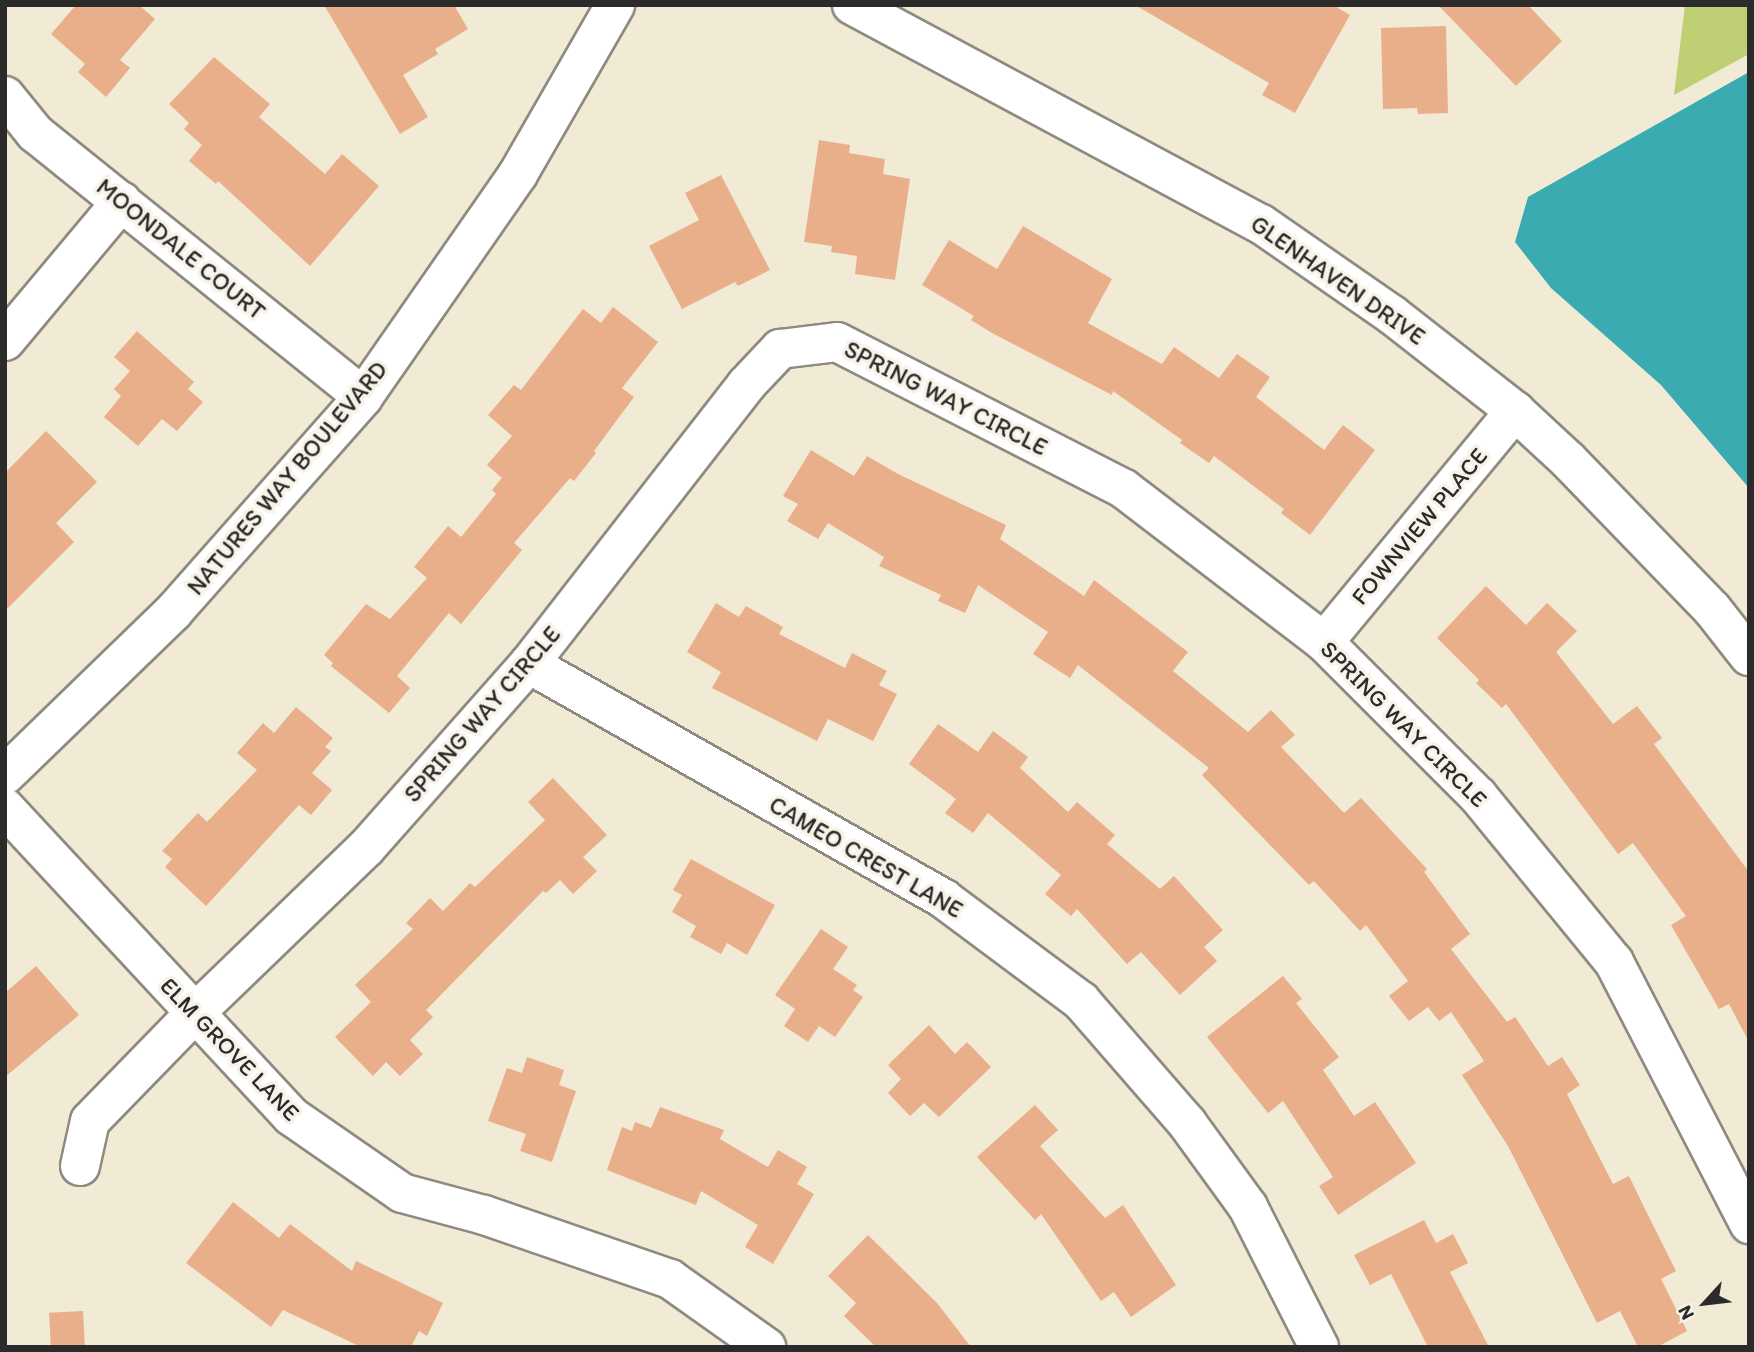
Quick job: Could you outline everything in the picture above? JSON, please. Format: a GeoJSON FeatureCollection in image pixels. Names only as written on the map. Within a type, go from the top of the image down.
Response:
{"type":"FeatureCollection","features":[{"type":"Feature","properties":{"kind":"street","name":"NATURES WAY BOULEVARD"},"geometry":{"type":"LineString","coordinates":[[5,775],[174,611],[363,397],[518,174],[615,5]]}},
{"type":"Feature","properties":{"kind":"street","name":"GLENHAVEN DRIVE"},"geometry":{"type":"LineString","coordinates":[[852,5],[1261,224],[1391,314],[1515,411],[1637,529],[1712,610],[1749,656]]}},
{"type":"Feature","properties":{"kind":"street","name":"MOONDALE COURT"},"geometry":{"type":"LineString","coordinates":[[5,96],[34,133],[363,397]]}},
{"type":"Feature","properties":{"kind":"street"},"geometry":{"type":"LineString","coordinates":[[5,341],[122,201]]}},
{"type":"Feature","properties":{"kind":"street","name":"SPRING WAY CIRCLE"},"geometry":{"type":"LineString","coordinates":[[80,1166],[90,1121],[194,1014],[366,848],[529,664],[746,385],[780,349],[837,342],[1124,489],[1324,642],[1478,796],[1614,962],[1749,1224]]}},
{"type":"Feature","properties":{"kind":"street","name":"FOWNVIEW PLACE"},"geometry":{"type":"LineString","coordinates":[[1324,642],[1515,411]]}},
{"type":"Feature","properties":{"kind":"street","name":"CAMEO CREST LANE"},"geometry":{"type":"LineString","coordinates":[[529,664],[944,899],[1081,1001],[1186,1123],[1248,1207],[1319,1347]]}},
{"type":"Feature","properties":{"kind":"street","name":"ELM GROVE LANE"},"geometry":{"type":"LineString","coordinates":[[5,808],[290,1116],[402,1193],[484,1215],[670,1279],[766,1347]]}},
{"type":"Feature","properties":{"kind":"green space"},"geometry":{"type":"Polygon","coordinates":[[[1685,5],[1749,5],[1749,54],[1674,95],[1685,5]]]}},
{"type":"Feature","properties":{"kind":"water"},"geometry":{"type":"Polygon","coordinates":[[[1749,72],[1749,488],[1661,385],[1551,288],[1515,242],[1528,197],[1749,72]]]}},
{"type":"Feature","properties":{"kind":"building"},"geometry":{"type":"Polygon","coordinates":[[[76,5],[139,5],[155,19],[120,60],[130,68],[106,97],[78,72],[85,64],[51,34],[76,5]]]}},
{"type":"Feature","properties":{"kind":"building"},"geometry":{"type":"Polygon","coordinates":[[[324,5],[454,5],[468,29],[435,49],[438,54],[403,75],[428,117],[400,134],[324,5]]]}},
{"type":"Feature","properties":{"kind":"building"},"geometry":{"type":"Polygon","coordinates":[[[1135,5],[1333,5],[1350,15],[1295,113],[1262,95],[1269,83],[1135,5]]]}},
{"type":"Feature","properties":{"kind":"building"},"geometry":{"type":"Polygon","coordinates":[[[1438,5],[1528,5],[1562,41],[1516,86],[1438,5]]]}},
{"type":"Feature","properties":{"kind":"building"},"geometry":{"type":"Polygon","coordinates":[[[1446,26],[1448,113],[1418,114],[1417,108],[1383,109],[1381,28],[1446,26]]]}},
{"type":"Feature","properties":{"kind":"building"},"geometry":{"type":"Polygon","coordinates":[[[214,57],[270,104],[259,117],[325,174],[342,154],[379,186],[310,266],[218,181],[216,184],[189,161],[202,145],[184,129],[189,123],[169,104],[214,57]]]}},
{"type":"Feature","properties":{"kind":"building"},"geometry":{"type":"Polygon","coordinates":[[[819,140],[850,145],[849,153],[885,159],[883,174],[910,179],[895,280],[855,274],[857,256],[831,252],[832,246],[804,242],[819,140]]]}},
{"type":"Feature","properties":{"kind":"building"},"geometry":{"type":"Polygon","coordinates":[[[721,175],[770,270],[738,286],[735,282],[682,309],[649,246],[699,220],[685,193],[721,175]]]}},
{"type":"Feature","properties":{"kind":"building"},"geometry":{"type":"Polygon","coordinates":[[[1023,226],[1112,279],[1088,323],[1162,364],[1174,347],[1219,378],[1237,354],[1270,377],[1256,397],[1324,450],[1343,425],[1375,450],[1310,535],[1281,513],[1284,509],[1214,456],[1209,463],[1180,443],[1182,440],[1113,391],[1112,395],[992,333],[971,320],[974,316],[922,285],[949,240],[997,269],[1023,226]]]}},
{"type":"Feature","properties":{"kind":"building"},"geometry":{"type":"Polygon","coordinates":[[[613,307],[658,342],[622,388],[634,397],[574,481],[570,478],[514,543],[522,550],[461,624],[449,613],[397,676],[410,688],[389,713],[331,666],[333,663],[324,655],[366,604],[390,619],[427,578],[414,567],[448,526],[461,537],[496,494],[492,490],[502,478],[487,465],[512,436],[488,415],[514,385],[521,390],[583,309],[601,323],[613,307]]]}},
{"type":"Feature","properties":{"kind":"building"},"geometry":{"type":"Polygon","coordinates":[[[137,331],[194,382],[188,389],[203,402],[177,431],[162,419],[138,446],[104,417],[121,396],[114,389],[130,371],[114,357],[137,331]]]}},
{"type":"Feature","properties":{"kind":"building"},"geometry":{"type":"Polygon","coordinates":[[[46,431],[97,482],[56,523],[74,542],[5,611],[5,473],[46,431]]]}},
{"type":"Feature","properties":{"kind":"building"},"geometry":{"type":"Polygon","coordinates":[[[811,450],[854,476],[867,456],[898,474],[1006,525],[1000,539],[1084,596],[1094,580],[1188,652],[1173,671],[1248,732],[1271,710],[1295,735],[1281,747],[1344,813],[1361,798],[1427,869],[1424,872],[1470,934],[1451,949],[1507,1022],[1515,1017],[1548,1066],[1562,1057],[1580,1085],[1567,1094],[1613,1184],[1629,1176],[1676,1271],[1661,1279],[1687,1331],[1657,1347],[1638,1347],[1620,1311],[1597,1323],[1508,1146],[1462,1075],[1484,1061],[1451,1012],[1439,1021],[1428,1007],[1409,1021],[1389,996],[1408,981],[1366,925],[1360,931],[1314,881],[1309,885],[1202,775],[1209,768],[1078,665],[1070,678],[1033,654],[1048,632],[978,585],[965,613],[938,601],[941,595],[879,566],[884,557],[828,523],[818,539],[787,521],[798,504],[783,496],[811,450]]]}},
{"type":"Feature","properties":{"kind":"building"},"geometry":{"type":"Polygon","coordinates":[[[1486,586],[1526,625],[1547,603],[1577,631],[1556,652],[1613,724],[1637,706],[1662,738],[1654,744],[1749,872],[1749,1042],[1729,1004],[1719,1009],[1671,925],[1686,916],[1633,843],[1618,854],[1506,704],[1502,708],[1476,683],[1479,680],[1437,638],[1486,586]]]}},
{"type":"Feature","properties":{"kind":"building"},"geometry":{"type":"Polygon","coordinates":[[[716,603],[739,617],[746,606],[783,627],[779,634],[845,668],[852,653],[887,671],[879,685],[897,694],[873,741],[828,719],[817,741],[712,688],[721,672],[687,652],[716,603]]]}},
{"type":"Feature","properties":{"kind":"building"},"geometry":{"type":"Polygon","coordinates":[[[296,707],[333,738],[325,747],[331,751],[312,773],[332,790],[311,815],[299,805],[206,906],[165,867],[172,859],[162,851],[198,813],[207,822],[257,770],[237,753],[263,723],[274,733],[296,707]]]}},
{"type":"Feature","properties":{"kind":"building"},"geometry":{"type":"Polygon","coordinates":[[[938,724],[978,752],[993,731],[1028,757],[1020,768],[1068,812],[1077,802],[1115,835],[1107,844],[1160,889],[1174,876],[1223,930],[1204,947],[1217,961],[1180,995],[1141,952],[1127,964],[1077,909],[1071,916],[1045,894],[1061,875],[988,813],[973,833],[945,813],[956,799],[909,764],[938,724]]]}},
{"type":"Feature","properties":{"kind":"building"},"geometry":{"type":"Polygon","coordinates":[[[553,778],[607,835],[583,857],[597,871],[573,894],[560,880],[546,893],[543,891],[426,1010],[433,1017],[410,1040],[423,1054],[400,1076],[386,1062],[373,1076],[335,1037],[371,1002],[355,985],[413,929],[406,923],[430,898],[443,911],[470,883],[475,887],[545,820],[528,802],[553,778]]]}},
{"type":"Feature","properties":{"kind":"building"},"geometry":{"type":"Polygon","coordinates":[[[691,859],[775,905],[747,955],[727,943],[721,954],[690,937],[696,926],[672,912],[682,895],[673,890],[691,859]]]}},
{"type":"Feature","properties":{"kind":"building"},"geometry":{"type":"Polygon","coordinates":[[[821,929],[848,947],[833,969],[857,985],[853,990],[863,997],[835,1037],[819,1026],[808,1042],[784,1026],[795,1009],[775,995],[821,929]]]}},
{"type":"Feature","properties":{"kind":"building"},"geometry":{"type":"Polygon","coordinates":[[[36,966],[79,1015],[5,1077],[5,993],[36,966]]]}},
{"type":"Feature","properties":{"kind":"building"},"geometry":{"type":"Polygon","coordinates":[[[1283,976],[1302,999],[1296,1003],[1339,1057],[1323,1070],[1354,1116],[1375,1102],[1416,1163],[1338,1215],[1319,1186],[1333,1177],[1283,1101],[1268,1113],[1207,1037],[1283,976]]]}},
{"type":"Feature","properties":{"kind":"building"},"geometry":{"type":"Polygon","coordinates":[[[929,1025],[955,1054],[967,1042],[991,1067],[939,1117],[924,1103],[910,1116],[888,1093],[901,1079],[888,1065],[929,1025]]]}},
{"type":"Feature","properties":{"kind":"building"},"geometry":{"type":"Polygon","coordinates":[[[527,1057],[564,1070],[559,1085],[576,1091],[552,1162],[520,1151],[526,1134],[488,1121],[507,1068],[522,1073],[527,1057]]]}},
{"type":"Feature","properties":{"kind":"building"},"geometry":{"type":"Polygon","coordinates":[[[1035,1105],[1058,1130],[1040,1146],[1105,1218],[1123,1205],[1176,1285],[1131,1317],[1114,1292],[1101,1301],[1041,1214],[1035,1220],[977,1157],[1035,1105]]]}},
{"type":"Feature","properties":{"kind":"building"},"geometry":{"type":"Polygon","coordinates":[[[660,1107],[724,1130],[720,1139],[768,1167],[778,1150],[807,1167],[797,1184],[814,1194],[773,1264],[745,1247],[758,1225],[701,1191],[696,1205],[607,1170],[622,1127],[632,1131],[635,1122],[651,1128],[660,1107]]]}},
{"type":"Feature","properties":{"kind":"building"},"geometry":{"type":"Polygon","coordinates":[[[233,1202],[279,1238],[290,1224],[352,1271],[356,1261],[443,1303],[427,1336],[419,1331],[411,1347],[361,1347],[283,1310],[271,1327],[186,1263],[233,1202]]]}},
{"type":"Feature","properties":{"kind":"building"},"geometry":{"type":"Polygon","coordinates":[[[1424,1220],[1436,1243],[1453,1234],[1468,1263],[1450,1272],[1489,1347],[1428,1347],[1391,1274],[1370,1285],[1354,1255],[1424,1220]]]}},
{"type":"Feature","properties":{"kind":"building"},"geometry":{"type":"Polygon","coordinates":[[[868,1235],[937,1303],[971,1347],[876,1347],[844,1316],[856,1303],[828,1276],[868,1235]]]}},
{"type":"Feature","properties":{"kind":"building"},"geometry":{"type":"Polygon","coordinates":[[[83,1311],[85,1347],[51,1347],[49,1313],[83,1311]]]}}]}
